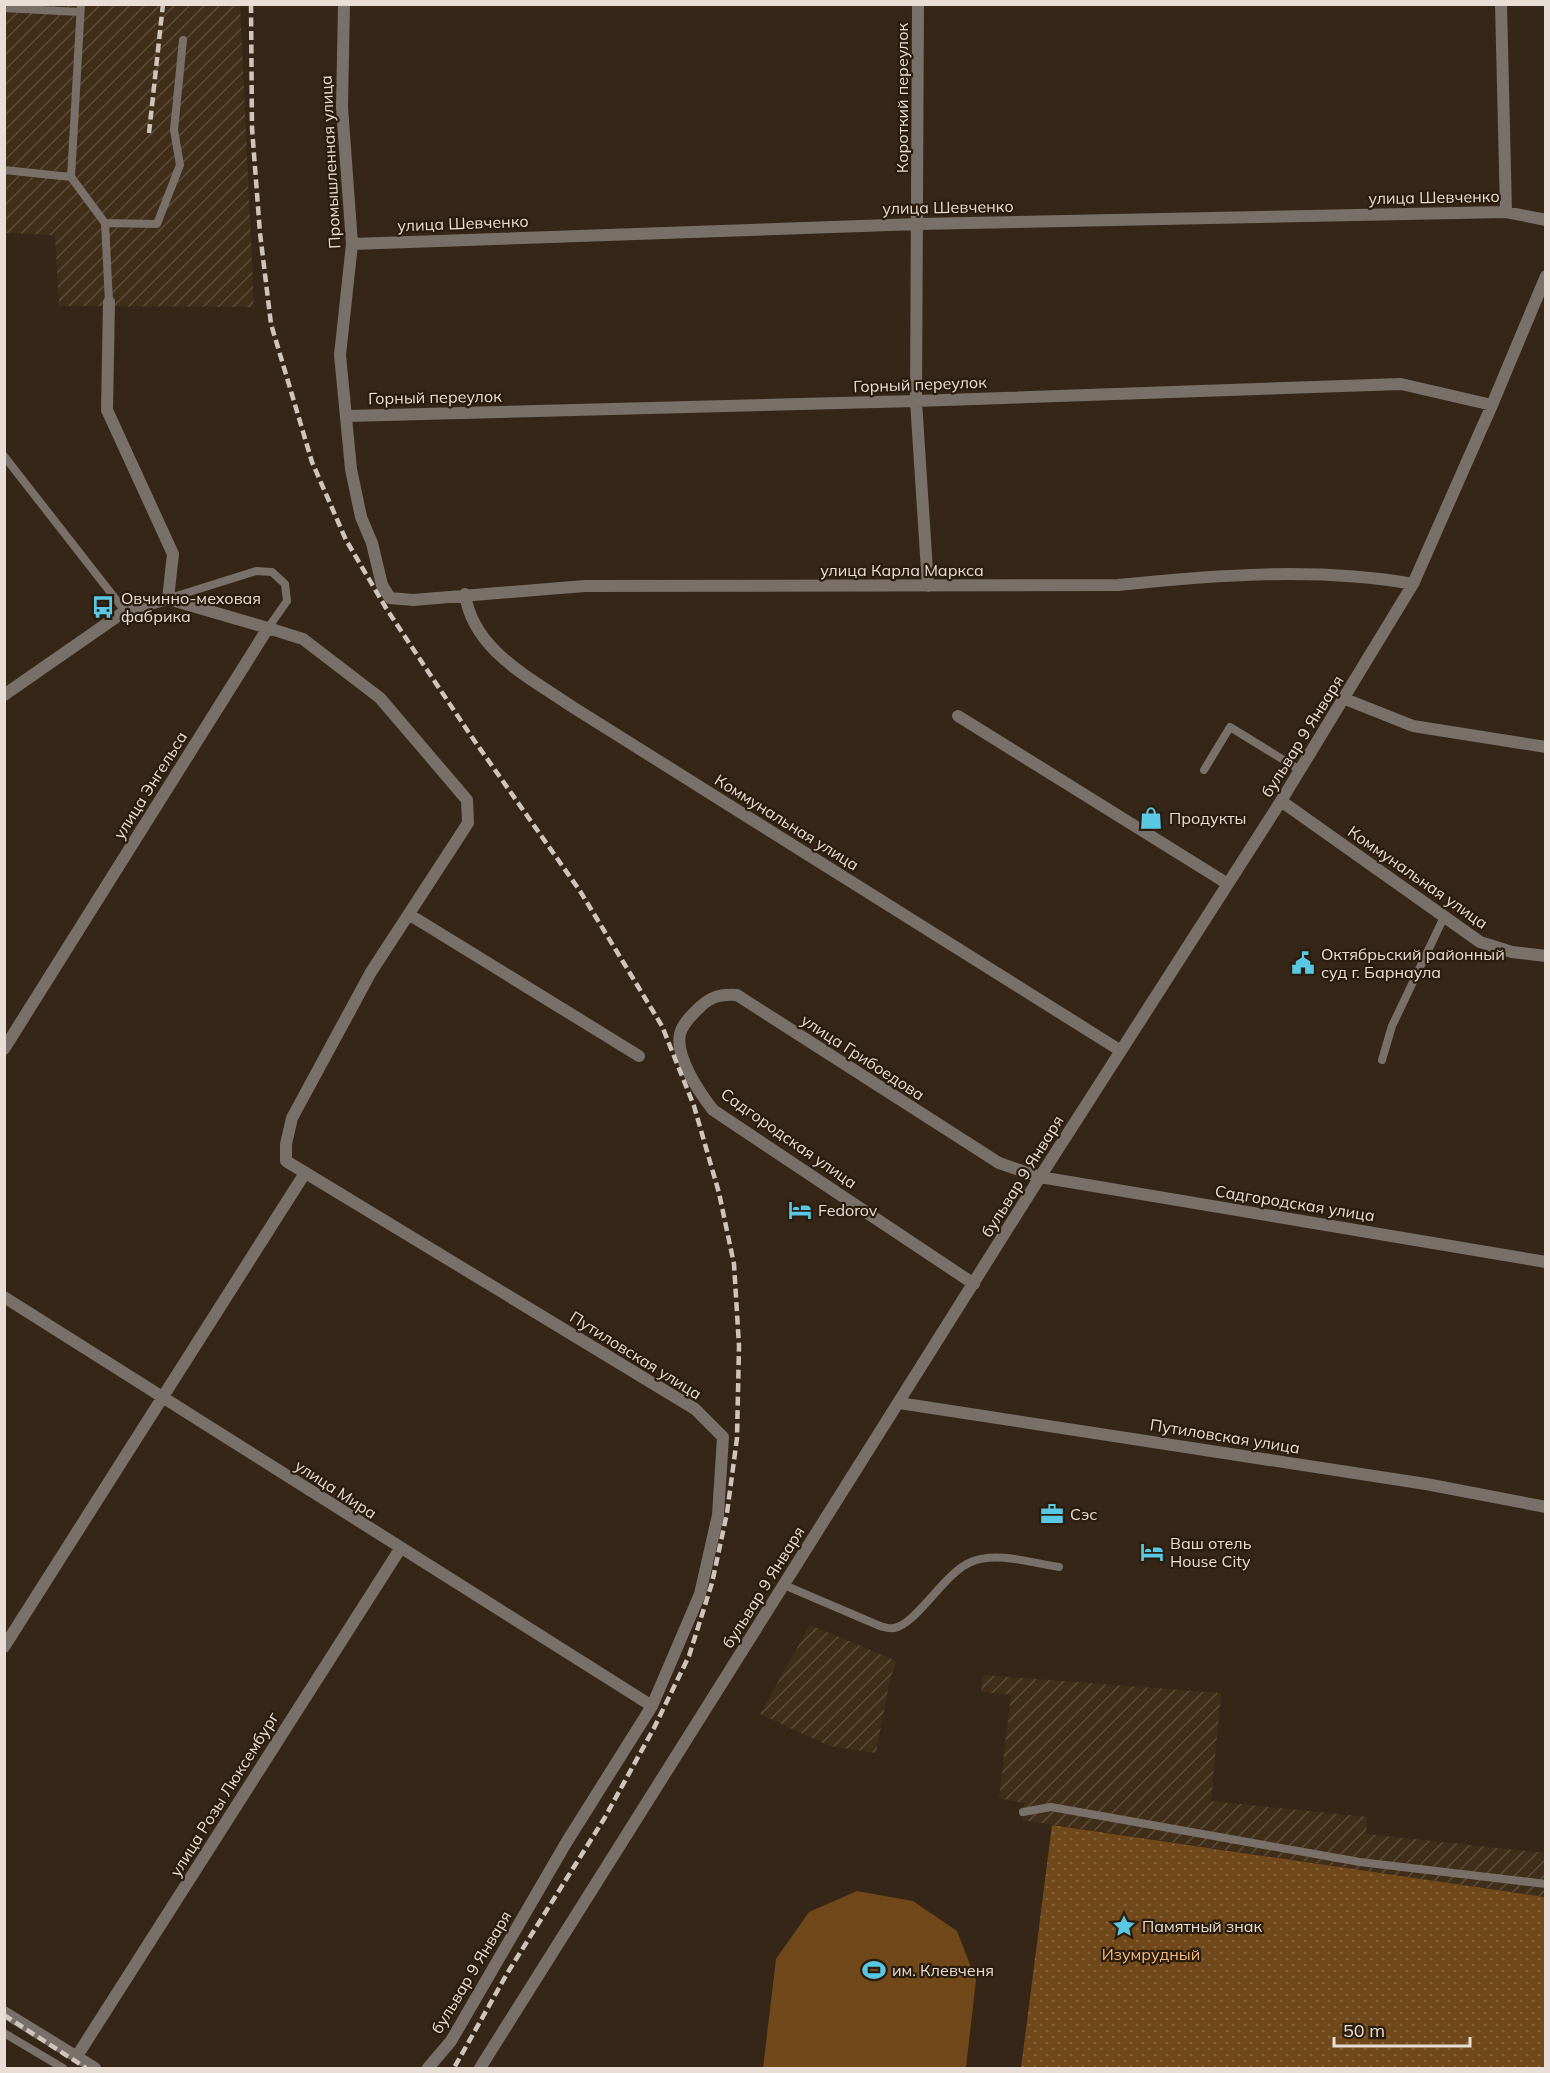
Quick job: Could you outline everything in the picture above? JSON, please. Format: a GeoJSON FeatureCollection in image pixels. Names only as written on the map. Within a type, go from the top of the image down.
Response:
{"type":"FeatureCollection","features":[{"type":"Feature","properties":{"kind":"street","name":"Промышленная улица"},"geometry":{"type":"LineString","coordinates":[[344,4],[342,107],[352,244],[340,355],[351,469],[361,517],[372,543],[382,585],[390,598]]}},
{"type":"Feature","properties":{"kind":"street","name":"Короткий переулок"},"geometry":{"type":"LineString","coordinates":[[918,4],[916,401],[928,586]]}},
{"type":"Feature","properties":{"kind":"street"},"geometry":{"type":"LineString","coordinates":[[1501,4],[1506,212]]}},
{"type":"Feature","properties":{"kind":"street","name":"улица Шевченко"},"geometry":{"type":"LineString","coordinates":[[352,244],[918,224],[1506,212],[1545,220]]}},
{"type":"Feature","properties":{"kind":"street","name":"бульвар 9 Января"},"geometry":{"type":"LineString","coordinates":[[480,2068],[1040,1177],[1345,699],[1413,584],[1492,405],[1545,276]]}},
{"type":"Feature","properties":{"kind":"street"},"geometry":{"type":"LineString","coordinates":[[109,302],[107,410],[173,554],[168,599]]}},
{"type":"Feature","properties":{"kind":"street","name":"Горный переулок"},"geometry":{"type":"LineString","coordinates":[[346,416],[916,401],[1401,384],[1492,405]]}},
{"type":"Feature","properties":{"kind":"street","name":"улица Карла Маркса"},"geometry":{"type":"LineString","coordinates":[[390,598],[413,600],[585,586],[1118,585],[1200,577],[1355,576],[1413,584]]}},
{"type":"Feature","properties":{"kind":"street","name":"Коммунальная улица"},"geometry":{"type":"LineString","coordinates":[[465,594],[475,628],[503,660],[571,706],[1121,1051]]}},
{"type":"Feature","properties":{"kind":"street"},"geometry":{"type":"LineString","coordinates":[[4,695],[125,611],[168,599],[303,639],[380,698],[467,800],[468,824],[410,915],[639,1056]]}},
{"type":"Feature","properties":{"kind":"street","name":"улица Энгельса"},"geometry":{"type":"LineString","coordinates":[[4,1049],[268,627]]}},
{"type":"Feature","properties":{"kind":"street"},"geometry":{"type":"LineString","coordinates":[[1345,699],[1413,726],[1545,747]]}},
{"type":"Feature","properties":{"kind":"street"},"geometry":{"type":"LineString","coordinates":[[958,716],[1228,884]]}},
{"type":"Feature","properties":{"kind":"street","name":"Коммунальная улица"},"geometry":{"type":"LineString","coordinates":[[1281,801],[1480,942],[1512,952],[1545,956]]}},
{"type":"Feature","properties":{"kind":"street","name":"Путиловская улица"},"geometry":{"type":"LineString","coordinates":[[410,915],[371,972],[292,1118],[286,1144],[286,1161],[695,1409],[723,1437],[718,1515],[700,1594],[652,1706]]}},
{"type":"Feature","properties":{"kind":"street","name":"улица Грибоедова"},"geometry":{"type":"LineString","coordinates":[[680,1034],[688,1018],[705,1002],[721,994],[737,995],[999,1163],[1040,1177]]}},
{"type":"Feature","properties":{"kind":"street","name":"Садгородская улица"},"geometry":{"type":"LineString","coordinates":[[680,1034],[681,1048],[689,1072],[713,1110],[974,1284]]}},
{"type":"Feature","properties":{"kind":"street"},"geometry":{"type":"LineString","coordinates":[[4,1647],[304,1173]]}},
{"type":"Feature","properties":{"kind":"street","name":"Садгородская улица"},"geometry":{"type":"LineString","coordinates":[[1040,1177],[1545,1262]]}},
{"type":"Feature","properties":{"kind":"street","name":"улица Мира"},"geometry":{"type":"LineString","coordinates":[[4,1297],[652,1706]]}},
{"type":"Feature","properties":{"kind":"street","name":"Путиловская улица"},"geometry":{"type":"LineString","coordinates":[[899,1403],[1426,1484],[1545,1507]]}},
{"type":"Feature","properties":{"kind":"street","name":"улица Розы Люксембург"},"geometry":{"type":"LineString","coordinates":[[77,2056],[400,1549]]}},
{"type":"Feature","properties":{"kind":"street","name":"бульвар 9 Января"},"geometry":{"type":"LineString","coordinates":[[428,2068],[451,2041],[566,1843],[652,1706]]}},
{"type":"Feature","properties":{"kind":"street"},"geometry":{"type":"LineString","coordinates":[[4,2012],[95,2068]]}},
{"type":"Feature","properties":{"kind":"lane"},"geometry":{"type":"LineString","coordinates":[[4,8],[80,8],[71,177],[105,223],[109,302]]}},
{"type":"Feature","properties":{"kind":"lane"},"geometry":{"type":"LineString","coordinates":[[105,223],[157,224],[180,165],[174,130],[183,40]]}},
{"type":"Feature","properties":{"kind":"lane"},"geometry":{"type":"LineString","coordinates":[[4,170],[71,177]]}},
{"type":"Feature","properties":{"kind":"lane"},"geometry":{"type":"LineString","coordinates":[[4,456],[125,611]]}},
{"type":"Feature","properties":{"kind":"lane"},"geometry":{"type":"LineString","coordinates":[[168,599],[256,571],[272,572],[285,584],[287,601],[268,627]]}},
{"type":"Feature","properties":{"kind":"lane"},"geometry":{"type":"LineString","coordinates":[[1204,770],[1230,727],[1300,770]]}},
{"type":"Feature","properties":{"kind":"lane"},"geometry":{"type":"LineString","coordinates":[[1382,1060],[1392,1026],[1444,917]]}},
{"type":"Feature","properties":{"kind":"lane"},"geometry":{"type":"LineString","coordinates":[[784,1585],[880,1626],[894,1629],[908,1620],[955,1571],[971,1561],[990,1557],[1059,1567]]}},
{"type":"Feature","properties":{"kind":"lane"},"geometry":{"type":"LineString","coordinates":[[1023,1812],[1051,1807],[1360,1862],[1545,1884]]}},
{"type":"Feature","properties":{"kind":"lane"},"geometry":{"type":"LineString","coordinates":[[4,2033],[63,2068]]}},
{"type":"Feature","properties":{"kind":"shaded area"},"geometry":{"type":"Polygon","coordinates":[[[5,5],[240,5],[254,307],[59,306],[55,235],[5,233],[5,5]]]}},
{"type":"Feature","properties":{"kind":"shaded area"},"geometry":{"type":"Polygon","coordinates":[[[810,1625],[897,1661],[890,1679],[876,1753],[829,1746],[760,1714],[810,1625]]]}},
{"type":"Feature","properties":{"kind":"shaded area"},"geometry":{"type":"Polygon","coordinates":[[[983,1675],[1221,1693],[1211,1801],[1367,1817],[1366,1834],[1545,1853],[1545,1897],[1022,1820],[1024,1803],[999,1798],[1011,1695],[981,1692],[983,1675]]]}},
{"type":"Feature","properties":{"kind":"green space","name":"Изумрудный"},"geometry":{"type":"Polygon","coordinates":[[[1052,1825],[1545,1897],[1545,2068],[1021,2068],[1052,1825]]]}},
{"type":"Feature","properties":{"kind":"green space","name":"им. Клевченя"},"geometry":{"type":"Polygon","coordinates":[[[857,1891],[913,1901],[957,1931],[976,1980],[966,2068],[763,2068],[776,1959],[809,1912],[857,1891]]]}},
{"type":"Feature","properties":{"kind":"railway"},"geometry":{"type":"LineString","coordinates":[[149,133],[163,4]]}},
{"type":"Feature","properties":{"kind":"railway"},"geometry":{"type":"LineString","coordinates":[[251,4],[252,128],[260,233],[271,324],[312,462],[346,540],[386,608],[469,733],[580,891],[662,1026],[694,1106],[719,1193],[734,1264],[739,1346],[737,1438],[727,1513],[712,1583],[689,1656],[654,1728],[604,1819],[508,1972],[454,2068]]}},
{"type":"Feature","properties":{"kind":"railway"},"geometry":{"type":"LineString","coordinates":[[4,2015],[86,2068]]}},
{"type":"Feature","properties":{"kind":"place","name":"Овчинно-меховая фабрика"},"geometry":{"type":"Point","coordinates":[103,607]}},
{"type":"Feature","properties":{"kind":"place","name":"Продукты"},"geometry":{"type":"Point","coordinates":[1151,818]}},
{"type":"Feature","properties":{"kind":"place","name":"Октябрьский районный суд г. Барнаула"},"geometry":{"type":"Point","coordinates":[1303,963]}},
{"type":"Feature","properties":{"kind":"place","name":"Fedorov"},"geometry":{"type":"Point","coordinates":[800,1210]}},
{"type":"Feature","properties":{"kind":"place","name":"Сэс"},"geometry":{"type":"Point","coordinates":[1052,1514]}},
{"type":"Feature","properties":{"kind":"place","name":"Ваш отель House City"},"geometry":{"type":"Point","coordinates":[1152,1552]}},
{"type":"Feature","properties":{"kind":"place","name":"Памятный знак"},"geometry":{"type":"Point","coordinates":[1124,1926]}},
{"type":"Feature","properties":{"kind":"place","name":"им. Клевченя"},"geometry":{"type":"Point","coordinates":[874,1970]}}]}
